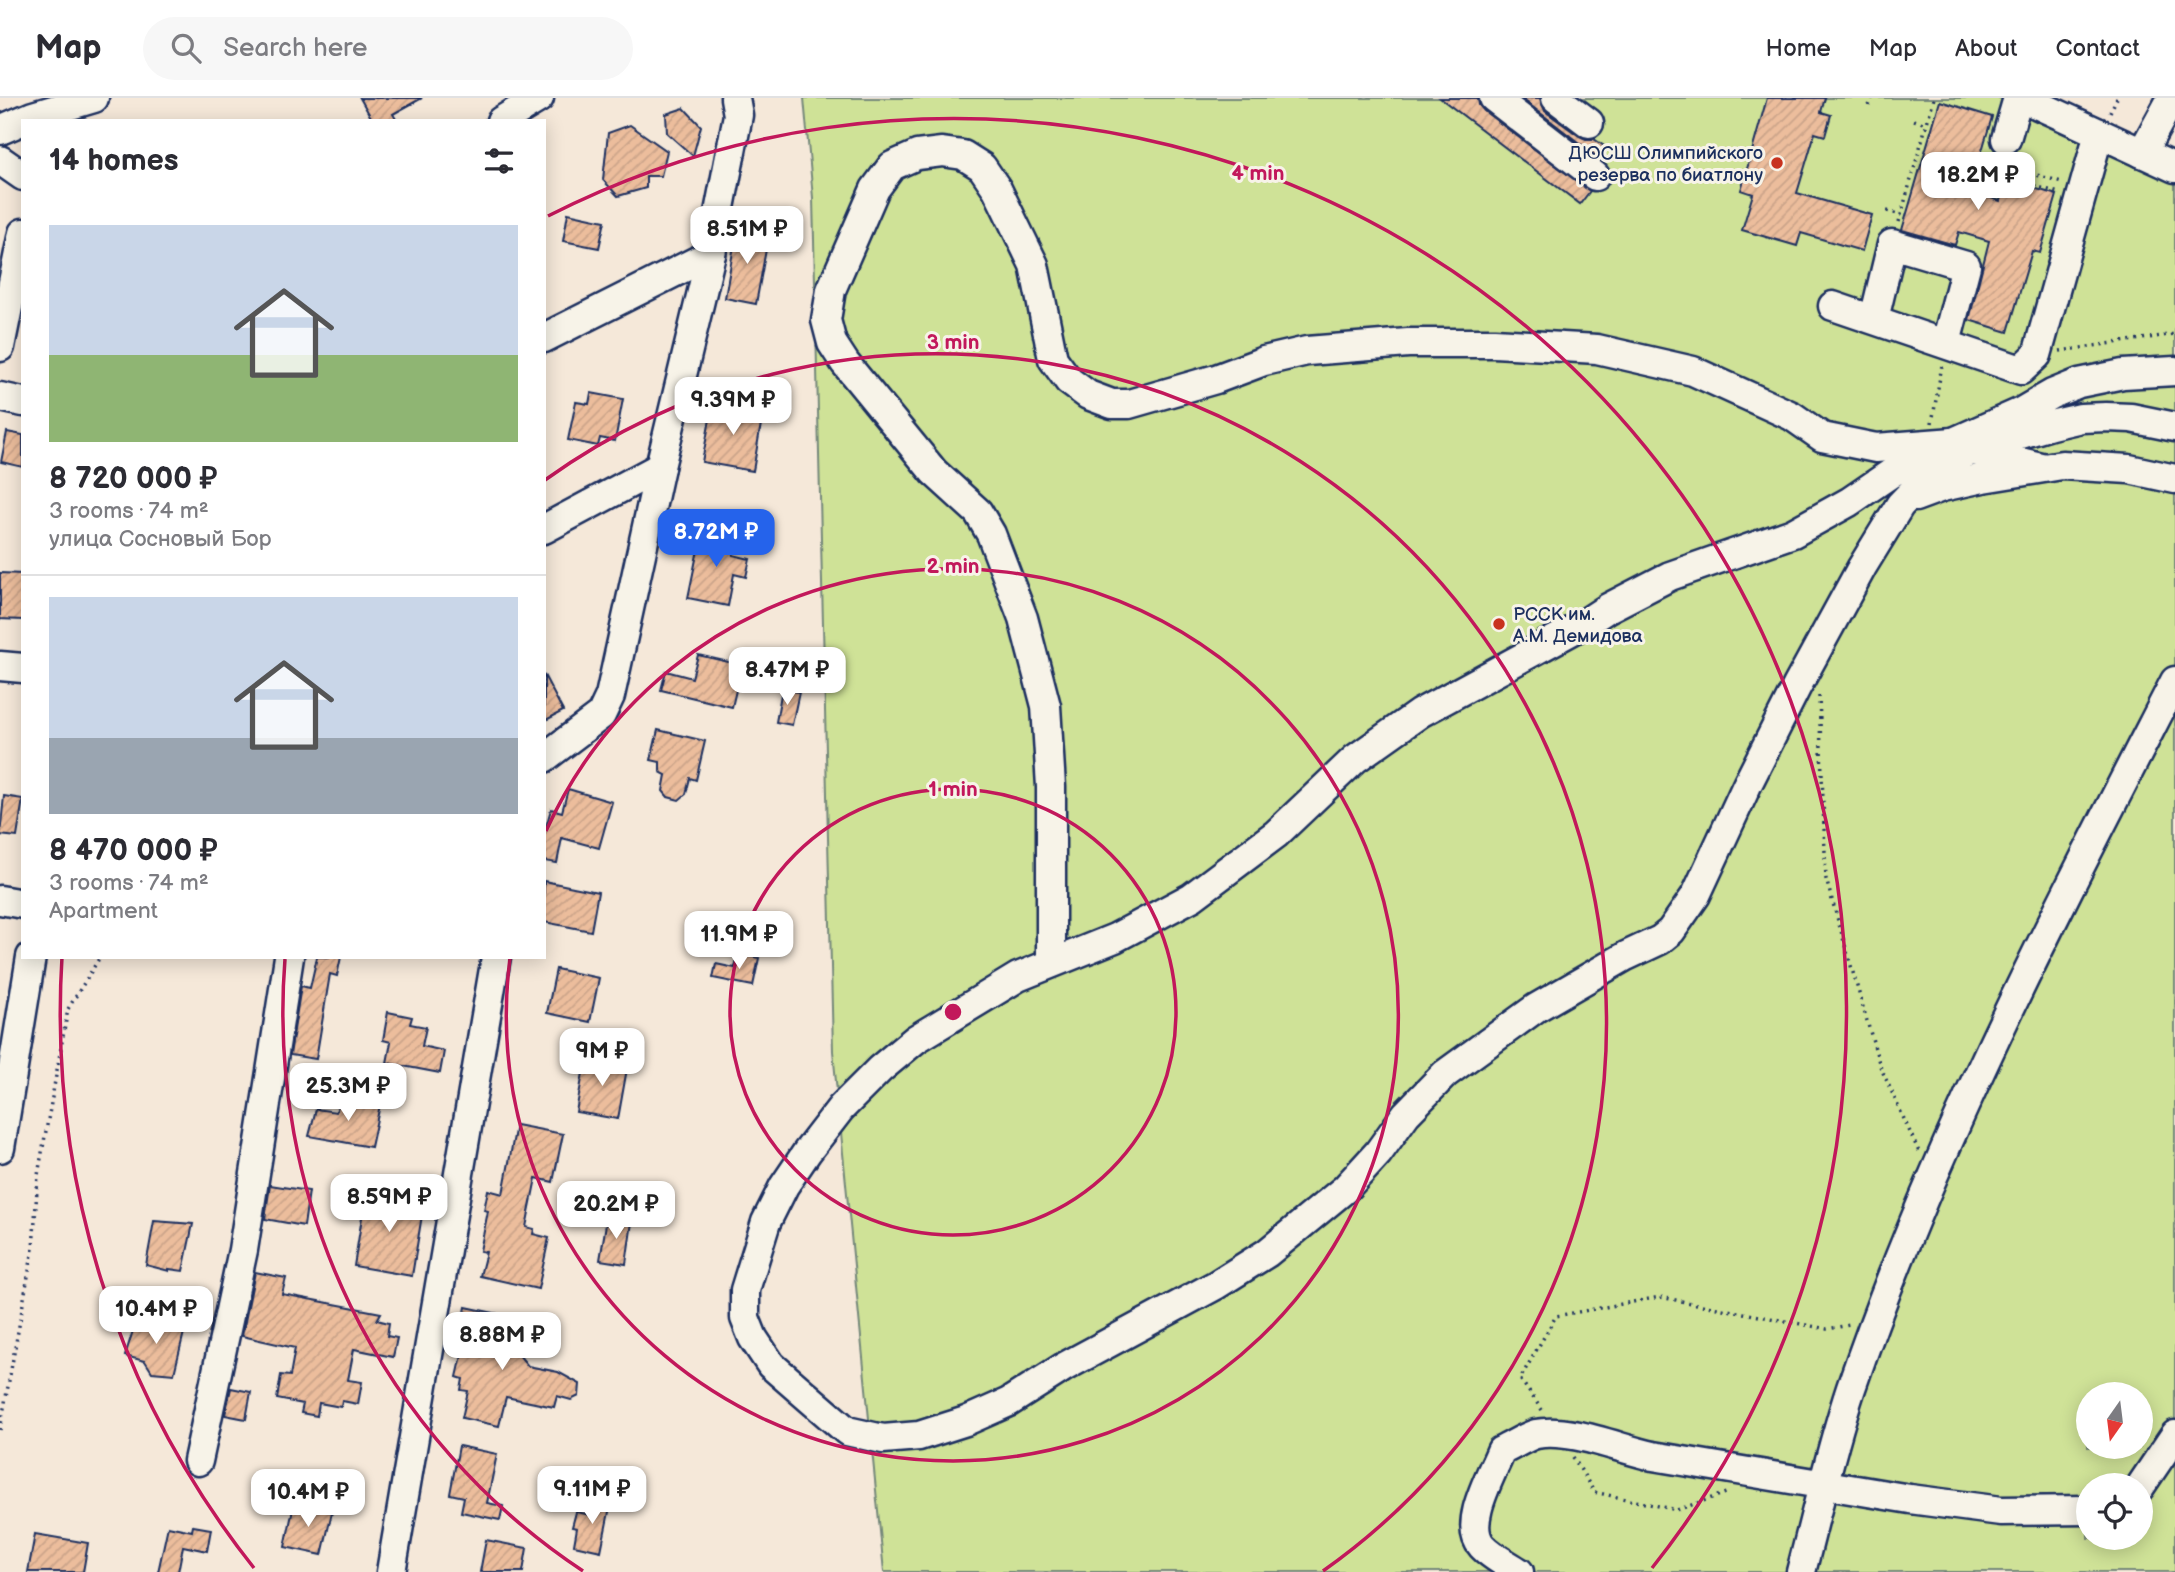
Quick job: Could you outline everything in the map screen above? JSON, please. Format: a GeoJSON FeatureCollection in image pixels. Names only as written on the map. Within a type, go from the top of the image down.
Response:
{"type":"FeatureCollection","features":[{"type":"Feature","properties":{"kind":"street"},"geometry":{"type":"LineString","coordinates":[[26,119],[94,98]]}},
{"type":"Feature","properties":{"kind":"street"},"geometry":{"type":"LineString","coordinates":[[504,119],[539,98]]}},
{"type":"Feature","properties":{"kind":"street"},"geometry":{"type":"LineString","coordinates":[[546,756],[601,715],[610,696],[660,467],[712,254],[737,115],[736,98]]}},
{"type":"Feature","properties":{"kind":"street"},"geometry":{"type":"LineString","coordinates":[[1494,98],[1595,176]]}},
{"type":"Feature","properties":{"kind":"street"},"geometry":{"type":"LineString","coordinates":[[1556,98],[1589,123]]}},
{"type":"Feature","properties":{"kind":"street"},"geometry":{"type":"LineString","coordinates":[[2006,139],[2020,98],[2175,168]]}},
{"type":"Feature","properties":{"kind":"street"},"geometry":{"type":"LineString","coordinates":[[2142,153],[2172,98]]}},
{"type":"Feature","properties":{"kind":"street"},"geometry":{"type":"LineString","coordinates":[[0,130],[21,121]]}},
{"type":"Feature","properties":{"kind":"street"},"geometry":{"type":"LineString","coordinates":[[1833,306],[2021,370],[2037,355],[2099,133]]}},
{"type":"Feature","properties":{"kind":"street"},"geometry":{"type":"LineString","coordinates":[[1051,963],[1051,787],[1046,706],[1023,618],[991,534],[978,512],[934,472],[845,363],[832,343],[826,320],[831,290],[875,189],[892,166],[917,155],[942,152],[963,155],[982,167],[997,189],[1034,265],[1053,359],[1069,381],[1088,396],[1112,404],[1129,404],[1216,379],[1264,360],[1307,351],[1408,343],[1494,343],[1597,349],[1693,371],[1792,416],[1822,437],[1875,448],[1953,439],[2009,427],[2081,418],[2131,418],[2175,427]]}},
{"type":"Feature","properties":{"kind":"street"},"geometry":{"type":"LineString","coordinates":[[0,160],[21,175]]}},
{"type":"Feature","properties":{"kind":"street"},"geometry":{"type":"LineString","coordinates":[[0,347],[21,243]]}},
{"type":"Feature","properties":{"kind":"street"},"geometry":{"type":"LineString","coordinates":[[1874,319],[1892,244],[1966,266],[1946,343]]}},
{"type":"Feature","properties":{"kind":"street"},"geometry":{"type":"LineString","coordinates":[[546,337],[712,254]]}},
{"type":"Feature","properties":{"kind":"street"},"geometry":{"type":"LineString","coordinates":[[2009,427],[2079,383],[2112,376],[2175,371]]}},
{"type":"Feature","properties":{"kind":"street"},"geometry":{"type":"LineString","coordinates":[[0,397],[21,402]]}},
{"type":"Feature","properties":{"kind":"street"},"geometry":{"type":"LineString","coordinates":[[2131,418],[2143,411],[2175,407]]}},
{"type":"Feature","properties":{"kind":"street"},"geometry":{"type":"LineString","coordinates":[[1953,439],[1960,456],[1924,480],[1900,505],[1862,567],[1797,686],[1696,895],[1665,936],[1536,1008],[1445,1074],[1406,1114],[1378,1153],[1346,1188],[1267,1253],[1216,1285],[1064,1367],[1009,1402],[966,1421],[919,1436],[883,1438],[847,1431],[771,1365],[753,1338],[746,1318],[745,1290],[766,1222],[784,1186],[841,1108],[880,1069],[916,1039],[1018,977],[1115,937],[1192,897],[1276,834],[1355,759],[1420,713],[1670,576],[1793,533],[1849,502],[1870,485],[1906,463],[1953,439],[2041,467]]}},
{"type":"Feature","properties":{"kind":"street"},"geometry":{"type":"LineString","coordinates":[[1900,505],[1942,487],[2041,467],[2108,466],[2175,479]]}},
{"type":"Feature","properties":{"kind":"street"},"geometry":{"type":"LineString","coordinates":[[546,527],[660,467]]}},
{"type":"Feature","properties":{"kind":"street"},"geometry":{"type":"LineString","coordinates":[[0,666],[21,668]]}},
{"type":"Feature","properties":{"kind":"street"},"geometry":{"type":"LineString","coordinates":[[1801,1572],[1850,1391],[1933,1182],[2048,928],[2175,681]]}},
{"type":"Feature","properties":{"kind":"street"},"geometry":{"type":"LineString","coordinates":[[0,901],[21,904]]}},
{"type":"Feature","properties":{"kind":"street"},"geometry":{"type":"LineString","coordinates":[[0,1148],[31,959]]}},
{"type":"Feature","properties":{"kind":"street"},"geometry":{"type":"LineString","coordinates":[[198,1461],[243,1250],[289,959]]}},
{"type":"Feature","properties":{"kind":"street"},"geometry":{"type":"LineString","coordinates":[[391,1572],[496,959]]}},
{"type":"Feature","properties":{"kind":"street"},"geometry":{"type":"LineString","coordinates":[[1519,1572],[1482,1546],[1475,1534],[1474,1519],[1502,1451],[1535,1434],[1559,1434],[1595,1440],[1653,1457],[2001,1511],[2076,1510]]}},
{"type":"Feature","properties":{"kind":"street"},"geometry":{"type":"LineString","coordinates":[[2149,1473],[2175,1435]]}},
{"type":"Feature","properties":{"kind":"path"},"geometry":{"type":"LineString","coordinates":[[1869,107],[1872,98]]}},
{"type":"Feature","properties":{"kind":"path"},"geometry":{"type":"LineString","coordinates":[[1892,244],[1934,98]]}},
{"type":"Feature","properties":{"kind":"path"},"geometry":{"type":"LineString","coordinates":[[1914,120],[1926,124]]}},
{"type":"Feature","properties":{"kind":"path"},"geometry":{"type":"LineString","coordinates":[[1986,196],[1997,164],[2082,193]]}},
{"type":"Feature","properties":{"kind":"path"},"geometry":{"type":"LineString","coordinates":[[1994,174],[2082,193]]}},
{"type":"Feature","properties":{"kind":"path"},"geometry":{"type":"LineString","coordinates":[[1887,211],[1900,215]]}},
{"type":"Feature","properties":{"kind":"path"},"geometry":{"type":"LineString","coordinates":[[2037,355],[2175,334]]}},
{"type":"Feature","properties":{"kind":"path"},"geometry":{"type":"LineString","coordinates":[[1946,343],[1953,439]]}},
{"type":"Feature","properties":{"kind":"path"},"geometry":{"type":"LineString","coordinates":[[1819,689],[1826,879],[1880,1066],[1933,1182]]}},
{"type":"Feature","properties":{"kind":"path"},"geometry":{"type":"LineString","coordinates":[[0,1430],[33,1249],[38,1175],[68,1009],[99,959]]}},
{"type":"Feature","properties":{"kind":"path"},"geometry":{"type":"LineString","coordinates":[[1731,1491],[1677,1510],[1594,1492],[1559,1434],[1520,1379],[1556,1316],[1660,1297],[1827,1329],[1876,1320]]}},
{"type":"Feature","properties":{"kind":"green space","name":"РССК им. А.М. Демидова"},"geometry":{"type":"Polygon","coordinates":[[[804,98],[2013,98],[2175,177],[2175,1572],[884,1572],[833,1051],[813,198],[804,98]]]}},
{"type":"Feature","properties":{"kind":"building"},"geometry":{"type":"Polygon","coordinates":[[[360,98],[422,98],[393,114],[396,119],[372,119],[360,98]]]}},
{"type":"Feature","properties":{"kind":"building"},"geometry":{"type":"Polygon","coordinates":[[[1440,98],[1478,98],[1484,111],[1590,191],[1580,204],[1440,98]]]}},
{"type":"Feature","properties":{"kind":"building"},"geometry":{"type":"Polygon","coordinates":[[[1521,98],[1540,98],[1545,111],[1579,136],[1594,139],[1604,146],[1596,156],[1521,98]]]}},
{"type":"Feature","properties":{"kind":"building","name":"ДЮСШ Олимпийского резерва по биатлону"},"geometry":{"type":"Polygon","coordinates":[[[1767,98],[1825,98],[1821,112],[1831,115],[1825,136],[1815,133],[1797,193],[1872,215],[1862,251],[1801,233],[1797,246],[1742,230],[1753,194],[1741,190],[1767,98]]]}},
{"type":"Feature","properties":{"kind":"building"},"geometry":{"type":"Polygon","coordinates":[[[1940,101],[1992,117],[1970,191],[2000,201],[2006,180],[2057,195],[2040,253],[2032,251],[2008,332],[1969,320],[1989,241],[1959,232],[1955,245],[1902,230],[1940,101]]]}},
{"type":"Feature","properties":{"kind":"building"},"geometry":{"type":"Polygon","coordinates":[[[684,108],[701,126],[693,156],[667,133],[666,114],[684,108]]]}},
{"type":"Feature","properties":{"kind":"building"},"geometry":{"type":"Polygon","coordinates":[[[630,125],[667,151],[661,176],[646,176],[646,188],[618,196],[603,180],[608,133],[630,125]]]}},
{"type":"Feature","properties":{"kind":"building"},"geometry":{"type":"Polygon","coordinates":[[[568,213],[605,221],[599,248],[563,241],[568,213]]]}},
{"type":"Feature","properties":{"kind":"building"},"geometry":{"type":"Polygon","coordinates":[[[737,228],[769,233],[756,304],[725,298],[737,228]]]}},
{"type":"Feature","properties":{"kind":"building"},"geometry":{"type":"Polygon","coordinates":[[[591,393],[623,399],[615,441],[600,438],[598,446],[568,440],[576,402],[589,404],[591,393]]]}},
{"type":"Feature","properties":{"kind":"building"},"geometry":{"type":"Polygon","coordinates":[[[713,403],[763,412],[753,471],[702,462],[713,403]]]}},
{"type":"Feature","properties":{"kind":"building"},"geometry":{"type":"Polygon","coordinates":[[[7,432],[21,435],[21,467],[1,462],[7,432]]]}},
{"type":"Feature","properties":{"kind":"building"},"geometry":{"type":"Polygon","coordinates":[[[702,530],[737,537],[733,555],[750,559],[746,577],[734,574],[728,606],[688,598],[702,530]]]}},
{"type":"Feature","properties":{"kind":"building"},"geometry":{"type":"Polygon","coordinates":[[[0,573],[21,574],[21,620],[0,619],[0,573]]]}},
{"type":"Feature","properties":{"kind":"building"},"geometry":{"type":"Polygon","coordinates":[[[698,655],[742,665],[732,707],[661,690],[666,671],[692,678],[698,655]]]}},
{"type":"Feature","properties":{"kind":"building"},"geometry":{"type":"Polygon","coordinates":[[[546,679],[563,711],[546,720],[546,679]]]}},
{"type":"Feature","properties":{"kind":"building"},"geometry":{"type":"Polygon","coordinates":[[[782,689],[799,692],[792,725],[776,722],[782,689]]]}},
{"type":"Feature","properties":{"kind":"building"},"geometry":{"type":"Polygon","coordinates":[[[658,730],[705,741],[696,780],[690,778],[686,794],[679,800],[668,797],[663,791],[666,775],[660,772],[660,762],[651,760],[658,730]]]}},
{"type":"Feature","properties":{"kind":"building"},"geometry":{"type":"Polygon","coordinates":[[[568,789],[612,802],[599,848],[562,838],[557,863],[546,861],[546,827],[551,809],[562,812],[568,789]]]}},
{"type":"Feature","properties":{"kind":"building"},"geometry":{"type":"Polygon","coordinates":[[[4,796],[21,799],[17,837],[0,835],[4,796]]]}},
{"type":"Feature","properties":{"kind":"building"},"geometry":{"type":"Polygon","coordinates":[[[546,881],[598,892],[591,931],[546,922],[546,881]]]}},
{"type":"Feature","properties":{"kind":"building"},"geometry":{"type":"Polygon","coordinates":[[[738,954],[759,958],[753,986],[713,978],[716,964],[735,968],[738,954]]]}},
{"type":"Feature","properties":{"kind":"building"},"geometry":{"type":"Polygon","coordinates":[[[317,959],[341,959],[337,976],[330,974],[316,1059],[290,1055],[301,986],[310,988],[317,959]]]}},
{"type":"Feature","properties":{"kind":"building"},"geometry":{"type":"Polygon","coordinates":[[[556,969],[599,978],[590,1022],[547,1013],[556,969]]]}},
{"type":"Feature","properties":{"kind":"building"},"geometry":{"type":"Polygon","coordinates":[[[388,1012],[412,1017],[410,1024],[426,1027],[422,1046],[444,1051],[440,1073],[387,1063],[391,1042],[383,1040],[388,1012]]]}},
{"type":"Feature","properties":{"kind":"building"},"geometry":{"type":"Polygon","coordinates":[[[586,1056],[628,1063],[618,1119],[576,1112],[586,1056]]]}},
{"type":"Feature","properties":{"kind":"building"},"geometry":{"type":"Polygon","coordinates":[[[362,1097],[381,1100],[371,1147],[309,1136],[316,1109],[336,1112],[339,1103],[362,1107],[362,1097]]]}},
{"type":"Feature","properties":{"kind":"building"},"geometry":{"type":"Polygon","coordinates":[[[516,1125],[563,1134],[553,1182],[536,1178],[526,1227],[534,1229],[533,1234],[549,1238],[538,1289],[480,1276],[486,1252],[480,1251],[488,1211],[484,1210],[488,1190],[503,1194],[516,1125]]]}},
{"type":"Feature","properties":{"kind":"building"},"geometry":{"type":"Polygon","coordinates":[[[270,1185],[309,1191],[304,1226],[265,1219],[270,1185]]]}},
{"type":"Feature","properties":{"kind":"building"},"geometry":{"type":"Polygon","coordinates":[[[366,1193],[424,1203],[412,1276],[354,1266],[366,1193]]]}},
{"type":"Feature","properties":{"kind":"building"},"geometry":{"type":"Polygon","coordinates":[[[607,1218],[632,1222],[626,1264],[600,1260],[607,1218]]]}},
{"type":"Feature","properties":{"kind":"building"},"geometry":{"type":"Polygon","coordinates":[[[154,1221],[193,1224],[183,1271],[169,1271],[146,1265],[154,1221]]]}},
{"type":"Feature","properties":{"kind":"building"},"geometry":{"type":"Polygon","coordinates":[[[255,1272],[286,1278],[282,1294],[381,1313],[377,1320],[389,1323],[387,1336],[397,1338],[393,1357],[354,1349],[348,1380],[362,1382],[358,1404],[342,1401],[341,1407],[319,1403],[317,1416],[301,1413],[303,1404],[277,1399],[281,1375],[290,1376],[295,1348],[242,1336],[255,1272]]]}},
{"type":"Feature","properties":{"kind":"building"},"geometry":{"type":"Polygon","coordinates":[[[466,1307],[508,1316],[501,1352],[519,1355],[528,1366],[558,1372],[580,1384],[579,1396],[571,1400],[557,1396],[554,1407],[506,1397],[499,1426],[462,1418],[468,1391],[461,1390],[463,1379],[457,1377],[466,1338],[460,1337],[466,1307]]]}},
{"type":"Feature","properties":{"kind":"building"},"geometry":{"type":"Polygon","coordinates":[[[136,1321],[185,1328],[174,1374],[152,1372],[145,1361],[125,1356],[136,1321]]]}},
{"type":"Feature","properties":{"kind":"building"},"geometry":{"type":"Polygon","coordinates":[[[231,1388],[251,1392],[246,1419],[225,1415],[231,1388]]]}},
{"type":"Feature","properties":{"kind":"building"},"geometry":{"type":"Polygon","coordinates":[[[459,1446],[497,1454],[487,1503],[503,1506],[500,1520],[461,1512],[464,1497],[450,1494],[459,1446]]]}},
{"type":"Feature","properties":{"kind":"building"},"geometry":{"type":"Polygon","coordinates":[[[595,1498],[611,1502],[601,1551],[574,1545],[577,1528],[572,1527],[576,1512],[591,1515],[595,1498]]]}},
{"type":"Feature","properties":{"kind":"building"},"geometry":{"type":"Polygon","coordinates":[[[294,1504],[332,1512],[322,1555],[285,1547],[294,1504]]]}},
{"type":"Feature","properties":{"kind":"building"},"geometry":{"type":"Polygon","coordinates":[[[168,1526],[192,1531],[193,1526],[211,1529],[207,1551],[183,1546],[178,1572],[158,1572],[168,1526]]]}},
{"type":"Feature","properties":{"kind":"building"},"geometry":{"type":"Polygon","coordinates":[[[35,1534],[88,1543],[83,1572],[28,1572],[35,1534]]]}},
{"type":"Feature","properties":{"kind":"building"},"geometry":{"type":"Polygon","coordinates":[[[486,1540],[527,1548],[523,1572],[480,1572],[486,1540]]]}},
{"type":"Feature","properties":{"kind":"place","name":"ДЮСШ Олимпийского резерва по биатлону"},"geometry":{"type":"Point","coordinates":[1777,163]}},
{"type":"Feature","properties":{"kind":"place","name":"РССК им. А.М. Демидова"},"geometry":{"type":"Point","coordinates":[1499,624]}}]}
